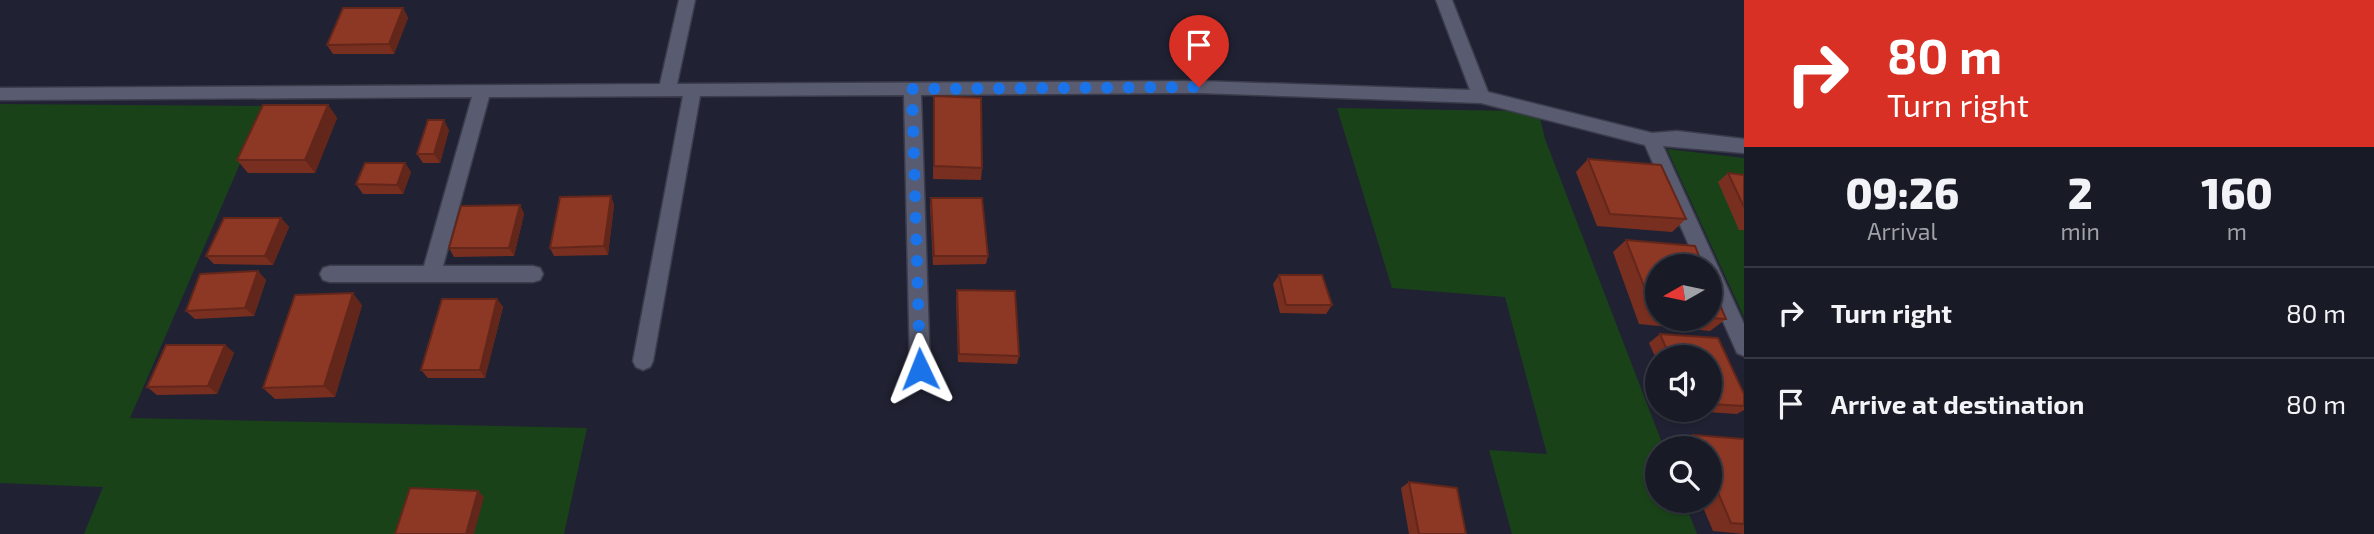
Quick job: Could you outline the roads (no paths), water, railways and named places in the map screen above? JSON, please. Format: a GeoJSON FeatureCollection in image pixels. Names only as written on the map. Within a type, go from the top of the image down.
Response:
{"type":"FeatureCollection","features":[{"type":"Feature","properties":{"kind":"street"},"geometry":{"type":"LineString","coordinates":[[667,90],[687,0]]}},
{"type":"Feature","properties":{"kind":"street"},"geometry":{"type":"LineString","coordinates":[[1444,0],[1482,97]]}},
{"type":"Feature","properties":{"kind":"street"},"geometry":{"type":"LineString","coordinates":[[0,94],[1199,87],[1482,97],[1652,140],[1677,138],[1744,146]]}},
{"type":"Feature","properties":{"kind":"street"},"geometry":{"type":"LineString","coordinates":[[912,89],[920,369]]}},
{"type":"Feature","properties":{"kind":"street"},"geometry":{"type":"LineString","coordinates":[[643,360],[693,90]]}},
{"type":"Feature","properties":{"kind":"street"},"geometry":{"type":"LineString","coordinates":[[431,274],[482,92]]}},
{"type":"Feature","properties":{"kind":"street"},"geometry":{"type":"LineString","coordinates":[[1652,140],[1703,254]]}},
{"type":"Feature","properties":{"kind":"street"},"geometry":{"type":"LineString","coordinates":[[330,274],[533,274]]}},
{"type":"Feature","properties":{"kind":"street"},"geometry":{"type":"LineString","coordinates":[[1722,297],[1744,347]]}}]}
